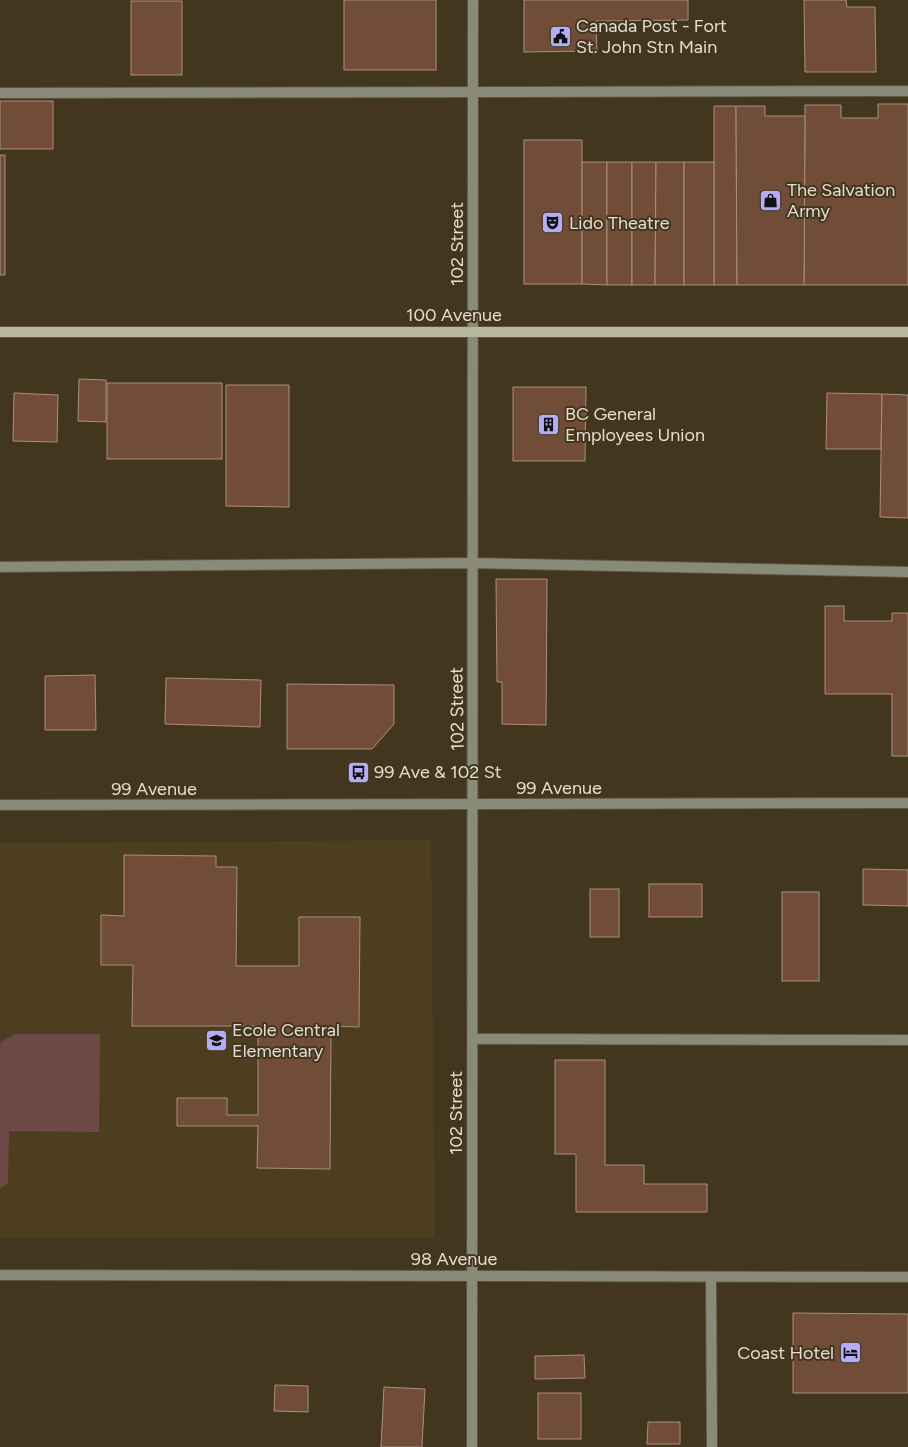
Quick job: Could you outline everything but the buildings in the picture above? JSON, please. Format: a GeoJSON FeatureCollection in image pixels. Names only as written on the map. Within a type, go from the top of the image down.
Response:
{"type":"FeatureCollection","features":[{"type":"Feature","properties":{"kind":"main road","name":"100 Avenue"},"geometry":{"type":"LineString","coordinates":[[0,332],[908,332]]}},
{"type":"Feature","properties":{"kind":"street","name":"102 Street"},"geometry":{"type":"LineString","coordinates":[[472,1447],[471,1276],[474,804],[471,564],[473,0]]}},
{"type":"Feature","properties":{"kind":"street"},"geometry":{"type":"LineString","coordinates":[[0,93],[908,91]]}},
{"type":"Feature","properties":{"kind":"street"},"geometry":{"type":"LineString","coordinates":[[0,567],[471,564],[908,572]]}},
{"type":"Feature","properties":{"kind":"street","name":"99 Avenue"},"geometry":{"type":"LineString","coordinates":[[0,805],[908,803]]}},
{"type":"Feature","properties":{"kind":"street"},"geometry":{"type":"LineString","coordinates":[[473,1039],[908,1040]]}},
{"type":"Feature","properties":{"kind":"street","name":"98 Avenue"},"geometry":{"type":"LineString","coordinates":[[0,1275],[908,1277]]}},
{"type":"Feature","properties":{"kind":"street"},"geometry":{"type":"LineString","coordinates":[[711,1278],[712,1447]]}},
{"type":"Feature","properties":{"kind":"shaded area","name":"Ecole Central Elementary"},"geometry":{"type":"Polygon","coordinates":[[[431,840],[435,1238],[0,1238],[0,843],[431,840]]]}},
{"type":"Feature","properties":{"kind":"shaded area"},"geometry":{"type":"Polygon","coordinates":[[[15,1034],[100,1034],[99,1132],[9,1131],[8,1183],[0,1188],[0,1048],[1,1042],[15,1034]]]}},
{"type":"Feature","properties":{"kind":"place","name":"Canada Post - Fort St. John Stn Main"},"geometry":{"type":"Point","coordinates":[560,36]}},
{"type":"Feature","properties":{"kind":"place","name":"The Salvation Army"},"geometry":{"type":"Point","coordinates":[771,200]}},
{"type":"Feature","properties":{"kind":"place","name":"Lido Theatre"},"geometry":{"type":"Point","coordinates":[553,223]}},
{"type":"Feature","properties":{"kind":"place","name":"BC General Employees Union"},"geometry":{"type":"Point","coordinates":[549,424]}},
{"type":"Feature","properties":{"kind":"place","name":"99 Ave & 102 St"},"geometry":{"type":"Point","coordinates":[358,772]}},
{"type":"Feature","properties":{"kind":"place","name":"Ecole Central Elementary"},"geometry":{"type":"Point","coordinates":[216,1040]}},
{"type":"Feature","properties":{"kind":"place","name":"Coast Hotel"},"geometry":{"type":"Point","coordinates":[850,1353]}}]}
